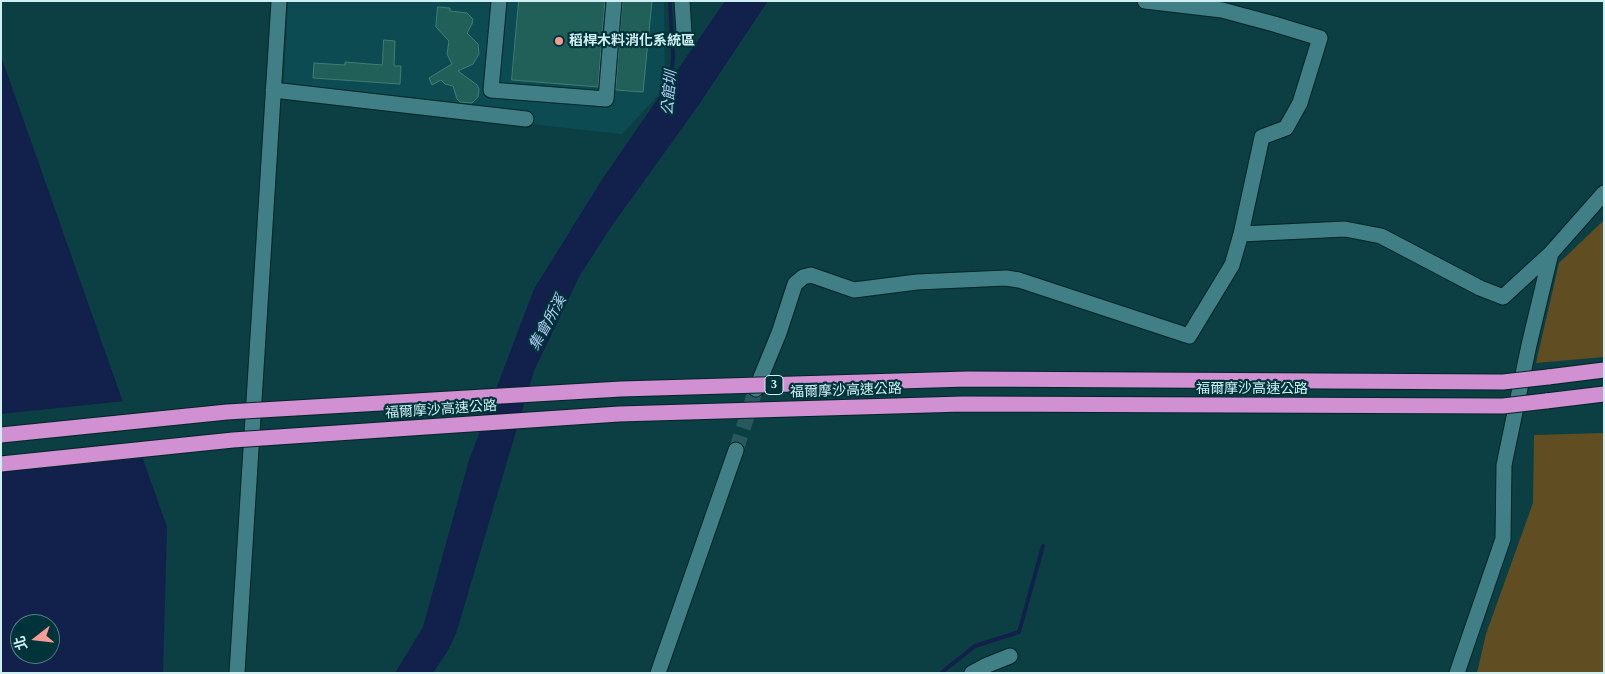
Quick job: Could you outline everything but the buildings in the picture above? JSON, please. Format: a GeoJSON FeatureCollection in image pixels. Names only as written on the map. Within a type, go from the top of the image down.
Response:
{"type":"FeatureCollection","features":[{"type":"Feature","properties":{"kind":"highway","name":"福爾摩沙高速公路"},"geometry":{"type":"LineString","coordinates":[[1,435],[227,412],[620,389],[968,380],[1503,382],[1604,370]]}},
{"type":"Feature","properties":{"kind":"highway","name":"福爾摩沙高速公路"},"geometry":{"type":"LineString","coordinates":[[1,464],[233,440],[619,414],[963,404],[1503,406],[1604,394]]}},
{"type":"Feature","properties":{"kind":"street"},"geometry":{"type":"LineString","coordinates":[[237,673],[279,1]]}},
{"type":"Feature","properties":{"kind":"street"},"geometry":{"type":"LineString","coordinates":[[499,1],[491,90],[606,99],[614,1]]}},
{"type":"Feature","properties":{"kind":"street"},"geometry":{"type":"LineString","coordinates":[[682,1],[684,33]]}},
{"type":"Feature","properties":{"kind":"street"},"geometry":{"type":"LineString","coordinates":[[756,389],[779,333],[795,284],[803,277],[811,275],[854,290],[917,282],[1006,278],[1019,280],[1189,336],[1232,265],[1241,234],[1262,137],[1286,128],[1300,103],[1320,38],[1222,10],[1145,1]]}},
{"type":"Feature","properties":{"kind":"street"},"geometry":{"type":"LineString","coordinates":[[273,90],[526,119]]}},
{"type":"Feature","properties":{"kind":"street"},"geometry":{"type":"LineString","coordinates":[[1241,234],[1345,229],[1381,236],[1480,288],[1502,297],[1551,253],[1604,193]]}},
{"type":"Feature","properties":{"kind":"street"},"geometry":{"type":"LineString","coordinates":[[1457,673],[1502,539],[1504,465],[1529,345],[1551,253]]}},
{"type":"Feature","properties":{"kind":"street"},"geometry":{"type":"LineString","coordinates":[[658,673],[736,450]]}},
{"type":"Feature","properties":{"kind":"street"},"geometry":{"type":"LineString","coordinates":[[972,673],[1010,656]]}},
{"type":"Feature","properties":{"kind":"shaded area"},"geometry":{"type":"Polygon","coordinates":[[[288,1],[664,1],[665,88],[622,134],[283,97],[288,1]]]}},
{"type":"Feature","properties":{"kind":"shaded area"},"geometry":{"type":"Polygon","coordinates":[[[1604,220],[1604,357],[1536,363],[1559,263],[1604,220]]]}},
{"type":"Feature","properties":{"kind":"shaded area"},"geometry":{"type":"Polygon","coordinates":[[[1604,433],[1604,673],[1477,673],[1486,634],[1533,503],[1534,435],[1604,433]]]}},
{"type":"Feature","properties":{"kind":"water","name":"集會所溪"},"geometry":{"type":"Polygon","coordinates":[[[725,1],[768,1],[698,106],[611,227],[579,277],[534,371],[456,634],[447,652],[433,673],[395,673],[423,627],[469,460],[534,289],[601,181],[725,1]]]}},
{"type":"Feature","properties":{"kind":"water"},"geometry":{"type":"Polygon","coordinates":[[[1,56],[167,527],[163,673],[1,673],[1,56]]]}},
{"type":"Feature","properties":{"kind":"pier"},"geometry":{"type":"Polygon","coordinates":[[[125,401],[145,458],[1,472],[1,414],[125,401]]]}},
{"type":"Feature","properties":{"kind":"waterway","name":"公館圳"},"geometry":{"type":"LineString","coordinates":[[670,1],[673,57],[671,84]]}},
{"type":"Feature","properties":{"kind":"waterway"},"geometry":{"type":"LineString","coordinates":[[941,673],[975,646],[1019,632],[1043,546]]}},
{"type":"Feature","properties":{"kind":"tunnel"},"geometry":{"type":"LineString","coordinates":[[736,450],[756,389]]}},
{"type":"Feature","properties":{"kind":"place","name":"稻桿木料消化系統區"},"geometry":{"type":"Point","coordinates":[559,41]}}]}
